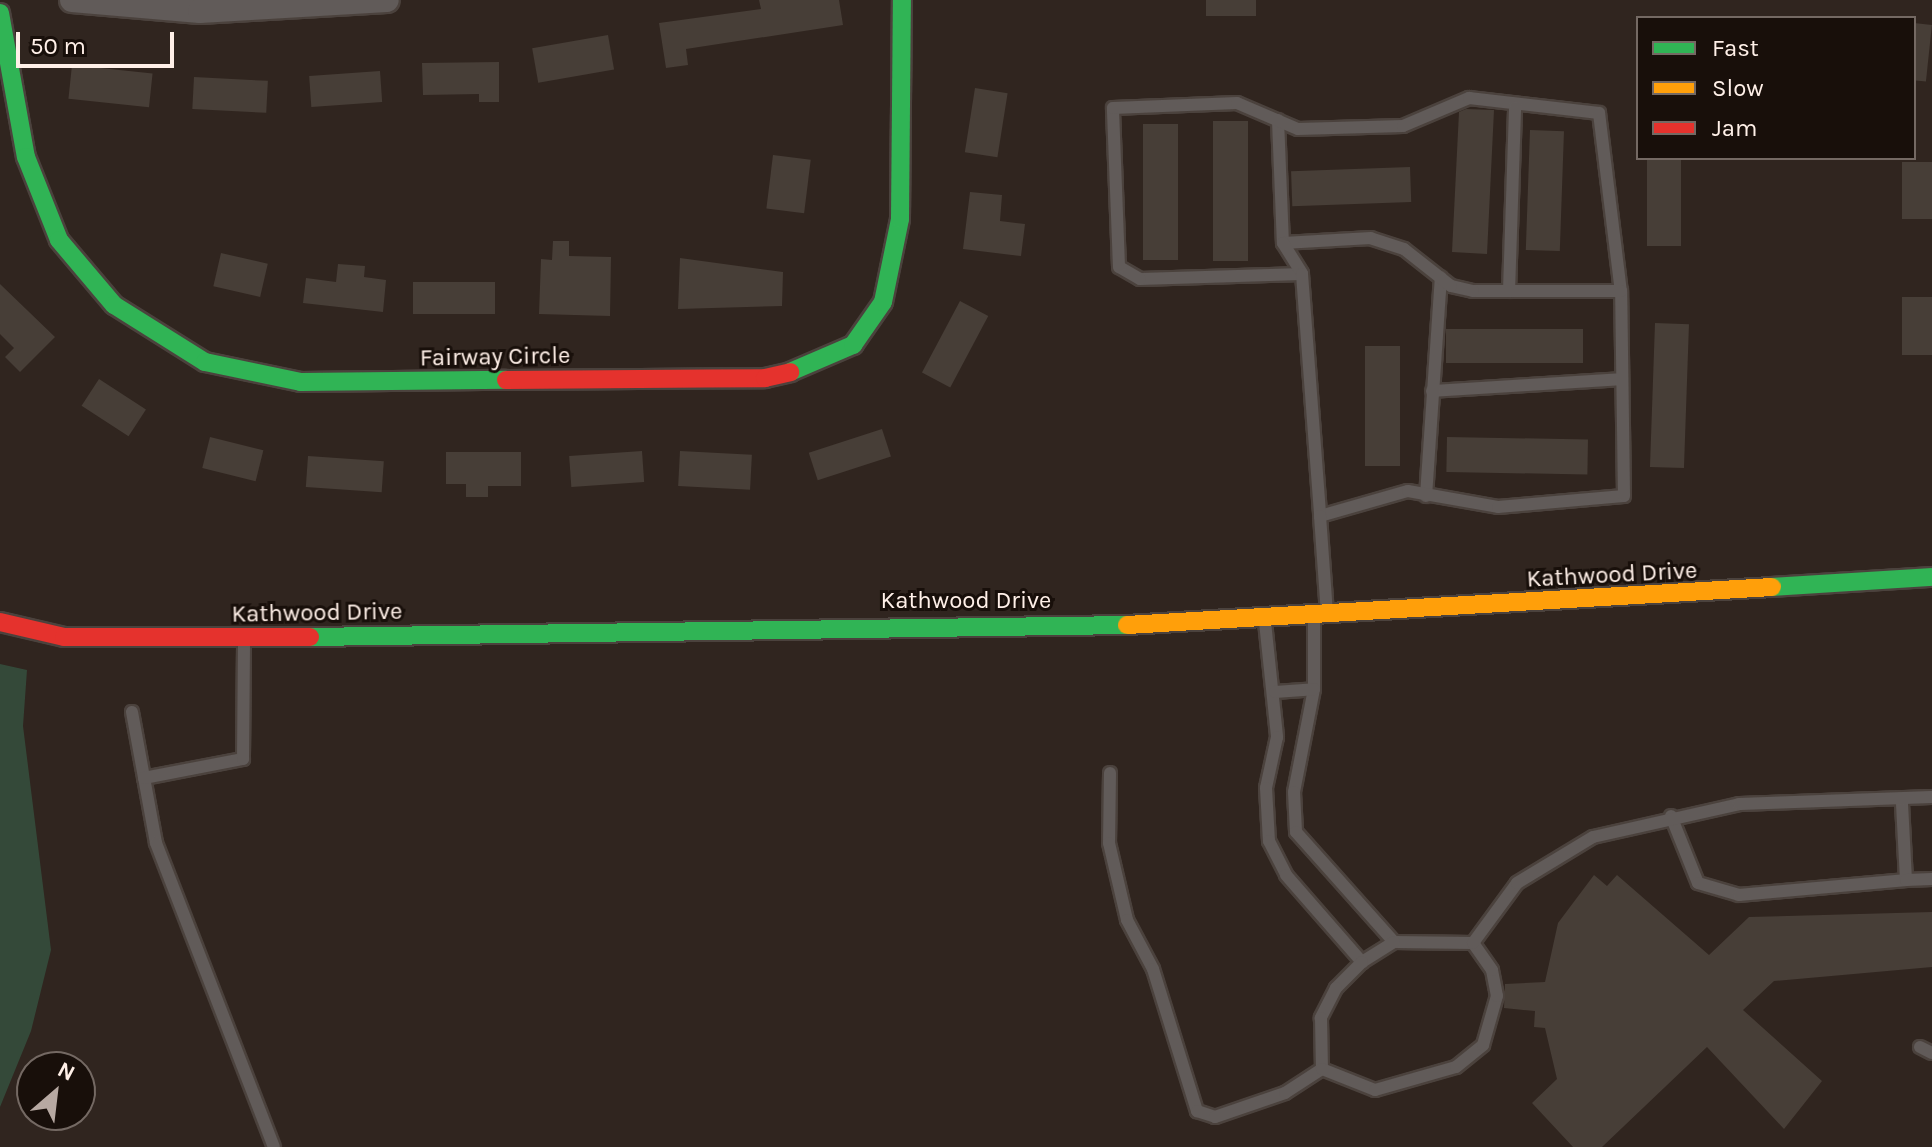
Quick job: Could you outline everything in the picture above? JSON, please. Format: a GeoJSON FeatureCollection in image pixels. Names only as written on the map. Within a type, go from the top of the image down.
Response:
{"type":"FeatureCollection","features":[{"type":"Feature","properties":{"kind":"street"},"geometry":{"type":"LineString","coordinates":[[72,0],[200,11],[387,0]]}},
{"type":"Feature","properties":{"kind":"street","name":"Fairway Circle"},"geometry":{"type":"LineString","coordinates":[[0,13],[26,157],[59,240],[114,305],[205,362],[301,382],[765,378],[824,363],[853,345],[883,302],[900,219],[902,0]]}},
{"type":"Feature","properties":{"kind":"street","name":"Kathwood Drive"},"geometry":{"type":"LineString","coordinates":[[0,622],[64,637],[244,639],[1264,618],[1932,577]]}},
{"type":"Feature","properties":{"kind":"lane"},"geometry":{"type":"LineString","coordinates":[[1302,274],[1140,279],[1119,267],[1113,108],[1237,103],[1298,129],[1403,126],[1469,98],[1515,107],[1599,113],[1621,291],[1624,496],[1498,507],[1408,491],[1320,516]]}},
{"type":"Feature","properties":{"kind":"lane"},"geometry":{"type":"LineString","coordinates":[[1509,291],[1515,107]]}},
{"type":"Feature","properties":{"kind":"lane"},"geometry":{"type":"LineString","coordinates":[[1278,120],[1283,243],[1302,274],[1320,516],[1321,614],[1314,689],[1294,792],[1296,832],[1394,942]]}},
{"type":"Feature","properties":{"kind":"lane"},"geometry":{"type":"LineString","coordinates":[[1283,243],[1371,238],[1404,249],[1441,278],[1473,291],[1621,291]]}},
{"type":"Feature","properties":{"kind":"lane"},"geometry":{"type":"LineString","coordinates":[[1426,496],[1441,278]]}},
{"type":"Feature","properties":{"kind":"lane"},"geometry":{"type":"LineString","coordinates":[[1432,391],[1622,379]]}},
{"type":"Feature","properties":{"kind":"lane"},"geometry":{"type":"LineString","coordinates":[[1264,618],[1275,692],[1269,841],[1286,875],[1362,962]]}},
{"type":"Feature","properties":{"kind":"lane"},"geometry":{"type":"LineString","coordinates":[[144,778],[243,759],[244,639]]}},
{"type":"Feature","properties":{"kind":"lane"},"geometry":{"type":"LineString","coordinates":[[1275,692],[1314,689]]}},
{"type":"Feature","properties":{"kind":"lane"},"geometry":{"type":"LineString","coordinates":[[132,712],[156,843],[274,1147]]}},
{"type":"Feature","properties":{"kind":"lane"},"geometry":{"type":"LineString","coordinates":[[1110,773],[1109,843],[1127,920],[1153,969],[1197,1111],[1215,1117],[1285,1093],[1322,1069]]}},
{"type":"Feature","properties":{"kind":"lane"},"geometry":{"type":"LineString","coordinates":[[1473,943],[1517,883],[1593,837],[1671,816],[1739,804],[1902,803],[1932,797]]}},
{"type":"Feature","properties":{"kind":"lane"},"geometry":{"type":"LineString","coordinates":[[1902,803],[1906,880]]}},
{"type":"Feature","properties":{"kind":"lane"},"geometry":{"type":"LineString","coordinates":[[1671,816],[1698,883],[1739,895],[1932,879]]}},
{"type":"Feature","properties":{"kind":"lane"},"geometry":{"type":"LineString","coordinates":[[1322,1069],[1321,1018],[1336,988],[1362,962],[1394,942],[1473,943]]}},
{"type":"Feature","properties":{"kind":"lane"},"geometry":{"type":"LineString","coordinates":[[1322,1069],[1375,1090],[1456,1067],[1483,1045],[1497,996],[1492,970],[1473,943]]}},
{"type":"Feature","properties":{"kind":"green space"},"geometry":{"type":"Polygon","coordinates":[[[0,664],[27,670],[23,726],[51,950],[31,1031],[23,1051],[16,1051],[16,1068],[0,1107],[0,664]]]}},
{"type":"Feature","properties":{"kind":"building"},"geometry":{"type":"Polygon","coordinates":[[[759,0],[839,0],[843,25],[686,49],[688,65],[666,68],[659,23],[761,9],[759,0]]]}},
{"type":"Feature","properties":{"kind":"building"},"geometry":{"type":"Polygon","coordinates":[[[1206,0],[1256,0],[1256,16],[1206,16],[1206,0]]]}},
{"type":"Feature","properties":{"kind":"building"},"geometry":{"type":"Polygon","coordinates":[[[1916,23],[1932,25],[1926,82],[1916,81],[1916,23]]]}},
{"type":"Feature","properties":{"kind":"building"},"geometry":{"type":"Polygon","coordinates":[[[608,35],[614,69],[538,83],[532,48],[608,35]]]}},
{"type":"Feature","properties":{"kind":"building"},"geometry":{"type":"Polygon","coordinates":[[[499,62],[499,102],[479,102],[479,94],[423,95],[422,63],[499,62]]]}},
{"type":"Feature","properties":{"kind":"building"},"geometry":{"type":"Polygon","coordinates":[[[72,65],[153,73],[149,107],[68,99],[72,65]]]}},
{"type":"Feature","properties":{"kind":"building"},"geometry":{"type":"Polygon","coordinates":[[[380,71],[382,102],[311,107],[309,76],[380,71]]]}},
{"type":"Feature","properties":{"kind":"building"},"geometry":{"type":"Polygon","coordinates":[[[194,77],[268,81],[266,113],[192,109],[194,77]]]}},
{"type":"Feature","properties":{"kind":"building"},"geometry":{"type":"Polygon","coordinates":[[[975,88],[1008,93],[997,157],[965,152],[975,88]]]}},
{"type":"Feature","properties":{"kind":"building"},"geometry":{"type":"Polygon","coordinates":[[[1466,109],[1494,110],[1487,254],[1452,252],[1459,112],[1466,109]]]}},
{"type":"Feature","properties":{"kind":"building"},"geometry":{"type":"Polygon","coordinates":[[[1213,121],[1248,121],[1248,261],[1213,261],[1213,121]]]}},
{"type":"Feature","properties":{"kind":"building"},"geometry":{"type":"Polygon","coordinates":[[[1143,124],[1178,124],[1178,260],[1143,260],[1143,124]]]}},
{"type":"Feature","properties":{"kind":"building"},"geometry":{"type":"Polygon","coordinates":[[[1530,130],[1564,131],[1560,251],[1526,250],[1530,130]]]}},
{"type":"Feature","properties":{"kind":"building"},"geometry":{"type":"Polygon","coordinates":[[[773,155],[811,160],[804,213],[766,209],[773,155]]]}},
{"type":"Feature","properties":{"kind":"building"},"geometry":{"type":"Polygon","coordinates":[[[1647,160],[1681,160],[1681,246],[1647,246],[1647,160]]]}},
{"type":"Feature","properties":{"kind":"building"},"geometry":{"type":"Polygon","coordinates":[[[1902,162],[1932,162],[1932,219],[1902,219],[1902,162]]]}},
{"type":"Feature","properties":{"kind":"building"},"geometry":{"type":"Polygon","coordinates":[[[1410,167],[1411,202],[1292,206],[1291,171],[1410,167]]]}},
{"type":"Feature","properties":{"kind":"building"},"geometry":{"type":"Polygon","coordinates":[[[970,192],[1002,195],[1000,221],[1025,224],[1021,256],[963,249],[970,192]]]}},
{"type":"Feature","properties":{"kind":"building"},"geometry":{"type":"Polygon","coordinates":[[[553,241],[569,241],[569,256],[611,257],[610,316],[539,314],[541,259],[552,260],[553,241]]]}},
{"type":"Feature","properties":{"kind":"building"},"geometry":{"type":"Polygon","coordinates":[[[221,253],[268,264],[260,297],[213,286],[221,253]]]}},
{"type":"Feature","properties":{"kind":"building"},"geometry":{"type":"Polygon","coordinates":[[[680,258],[783,272],[782,306],[678,309],[680,258]]]}},
{"type":"Feature","properties":{"kind":"building"},"geometry":{"type":"Polygon","coordinates":[[[338,264],[365,266],[364,277],[386,280],[383,312],[303,303],[306,278],[336,282],[338,264]]]}},
{"type":"Feature","properties":{"kind":"building"},"geometry":{"type":"Polygon","coordinates":[[[413,282],[495,282],[495,314],[413,314],[413,282]]]}},
{"type":"Feature","properties":{"kind":"building"},"geometry":{"type":"Polygon","coordinates":[[[0,284],[55,337],[20,372],[5,357],[14,348],[0,334],[0,284]]]}},
{"type":"Feature","properties":{"kind":"building"},"geometry":{"type":"Polygon","coordinates":[[[1902,297],[1932,297],[1932,355],[1902,355],[1902,297]]]}},
{"type":"Feature","properties":{"kind":"building"},"geometry":{"type":"Polygon","coordinates":[[[960,301],[988,316],[950,388],[922,373],[960,301]]]}},
{"type":"Feature","properties":{"kind":"building"},"geometry":{"type":"Polygon","coordinates":[[[1655,323],[1689,324],[1684,468],[1650,467],[1655,323]]]}},
{"type":"Feature","properties":{"kind":"building"},"geometry":{"type":"Polygon","coordinates":[[[1446,329],[1583,329],[1583,363],[1446,363],[1446,329]]]}},
{"type":"Feature","properties":{"kind":"building"},"geometry":{"type":"Polygon","coordinates":[[[1365,346],[1400,346],[1400,466],[1365,466],[1365,346]]]}},
{"type":"Feature","properties":{"kind":"building"},"geometry":{"type":"Polygon","coordinates":[[[99,379],[146,409],[129,436],[82,406],[99,379]]]}},
{"type":"Feature","properties":{"kind":"building"},"geometry":{"type":"Polygon","coordinates":[[[882,429],[891,457],[818,480],[809,453],[882,429]]]}},
{"type":"Feature","properties":{"kind":"building"},"geometry":{"type":"Polygon","coordinates":[[[210,437],[263,450],[256,481],[202,468],[210,437]]]}},
{"type":"Feature","properties":{"kind":"building"},"geometry":{"type":"Polygon","coordinates":[[[1447,437],[1588,439],[1587,474],[1446,472],[1447,437]]]}},
{"type":"Feature","properties":{"kind":"building"},"geometry":{"type":"Polygon","coordinates":[[[642,451],[644,482],[571,487],[569,456],[642,451]]]}},
{"type":"Feature","properties":{"kind":"building"},"geometry":{"type":"Polygon","coordinates":[[[680,451],[752,455],[750,490],[678,486],[680,451]]]}},
{"type":"Feature","properties":{"kind":"building"},"geometry":{"type":"Polygon","coordinates":[[[446,452],[521,452],[521,486],[488,486],[488,497],[466,497],[466,484],[446,484],[446,452]]]}},
{"type":"Feature","properties":{"kind":"building"},"geometry":{"type":"Polygon","coordinates":[[[308,456],[384,461],[382,492],[306,487],[308,456]]]}},
{"type":"Feature","properties":{"kind":"building"},"geometry":{"type":"Polygon","coordinates":[[[1594,875],[1607,886],[1617,875],[1709,955],[1749,917],[1932,912],[1932,967],[1774,981],[1743,1010],[1822,1081],[1784,1129],[1707,1047],[1602,1147],[1573,1147],[1532,1103],[1557,1079],[1545,1028],[1534,1027],[1535,1011],[1504,1008],[1505,984],[1545,982],[1558,923],[1594,875]]]}},
{"type":"Feature","properties":{"kind":"traffic: fast"},"geometry":{"type":"LineString","coordinates":[[790,372],[853,345],[883,302],[900,219],[902,0]]}},
{"type":"Feature","properties":{"kind":"traffic: fast"},"geometry":{"type":"LineString","coordinates":[[0,13],[26,157],[59,240],[114,305],[205,362],[301,382],[506,380]]}},
{"type":"Feature","properties":{"kind":"traffic: fast"},"geometry":{"type":"LineString","coordinates":[[1772,587],[1932,577]]}},
{"type":"Feature","properties":{"kind":"traffic: fast"},"geometry":{"type":"LineString","coordinates":[[310,637],[1127,625]]}},
{"type":"Feature","properties":{"kind":"traffic: slow"},"geometry":{"type":"LineString","coordinates":[[1127,625],[1772,587]]}},
{"type":"Feature","properties":{"kind":"traffic: jam"},"geometry":{"type":"LineString","coordinates":[[506,380],[765,378],[790,372]]}},
{"type":"Feature","properties":{"kind":"traffic: jam"},"geometry":{"type":"LineString","coordinates":[[0,622],[64,637],[310,637]]}}]}
